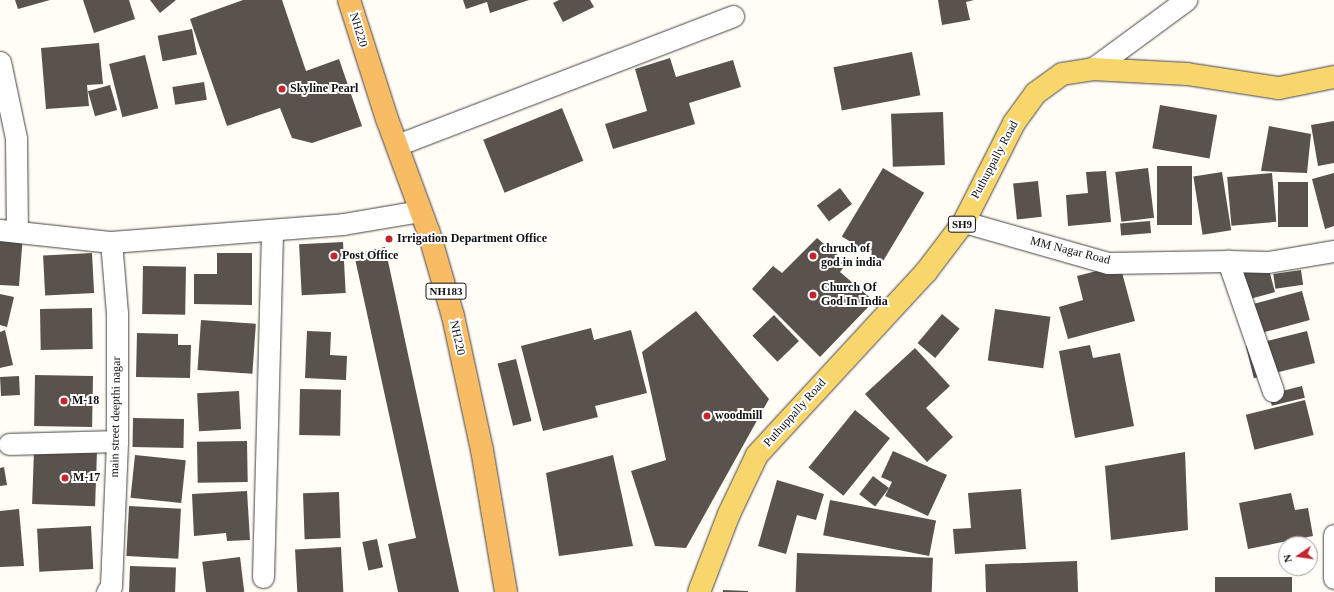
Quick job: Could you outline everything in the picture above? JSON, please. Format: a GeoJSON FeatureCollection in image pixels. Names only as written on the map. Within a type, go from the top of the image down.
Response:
{"type":"FeatureCollection","features":[{"type":"Feature","properties":{"kind":"highway","name":"NH220"},"geometry":{"type":"LineString","coordinates":[[349,0],[397,145],[421,210],[453,316],[482,450],[506,592]]}},
{"type":"Feature","properties":{"kind":"main road","name":"Puthuppally Road"},"geometry":{"type":"LineString","coordinates":[[699,592],[729,514],[757,455],[926,272],[964,222],[1014,123],[1036,93],[1062,74],[1092,69],[1187,74],[1279,88],[1334,77]]}},
{"type":"Feature","properties":{"kind":"street"},"geometry":{"type":"LineString","coordinates":[[1092,69],[1186,0]]}},
{"type":"Feature","properties":{"kind":"street"},"geometry":{"type":"LineString","coordinates":[[397,145],[733,16]]}},
{"type":"Feature","properties":{"kind":"street"},"geometry":{"type":"LineString","coordinates":[[0,62],[16,138],[9,231],[112,242],[343,224],[421,210]]}},
{"type":"Feature","properties":{"kind":"street","name":"MM Nagar Road"},"geometry":{"type":"LineString","coordinates":[[964,222],[1108,263],[1228,261],[1268,262],[1334,251]]}},
{"type":"Feature","properties":{"kind":"street"},"geometry":{"type":"LineString","coordinates":[[263,577],[272,230]]}},
{"type":"Feature","properties":{"kind":"street","name":"main street deepthi nagar"},"geometry":{"type":"LineString","coordinates":[[107,592],[111,586],[117,441],[117,313],[112,242]]}},
{"type":"Feature","properties":{"kind":"street"},"geometry":{"type":"LineString","coordinates":[[1228,261],[1273,392]]}},
{"type":"Feature","properties":{"kind":"street"},"geometry":{"type":"LineString","coordinates":[[9,444],[117,441]]}},
{"type":"Feature","properties":{"kind":"street"},"geometry":{"type":"LineString","coordinates":[[1334,535],[1334,578]]}},
{"type":"Feature","properties":{"kind":"building"},"geometry":{"type":"Polygon","coordinates":[[[15,0],[50,0],[18,9],[15,0]]]}},
{"type":"Feature","properties":{"kind":"building"},"geometry":{"type":"Polygon","coordinates":[[[83,0],[129,0],[135,19],[94,33],[83,0]]]}},
{"type":"Feature","properties":{"kind":"building"},"geometry":{"type":"Polygon","coordinates":[[[150,0],[176,0],[160,13],[150,0]]]}},
{"type":"Feature","properties":{"kind":"building","name":"Skyline Pearl"},"geometry":{"type":"Polygon","coordinates":[[[243,0],[282,0],[306,71],[339,59],[362,126],[312,143],[292,138],[280,108],[227,126],[190,19],[243,0]]]}},
{"type":"Feature","properties":{"kind":"building"},"geometry":{"type":"Polygon","coordinates":[[[463,0],[529,0],[490,13],[487,2],[466,9],[463,0]]]}},
{"type":"Feature","properties":{"kind":"building"},"geometry":{"type":"Polygon","coordinates":[[[559,0],[590,0],[594,7],[563,22],[553,3],[559,0]]]}},
{"type":"Feature","properties":{"kind":"building"},"geometry":{"type":"Polygon","coordinates":[[[938,0],[974,0],[966,2],[970,20],[942,25],[938,0]]]}},
{"type":"Feature","properties":{"kind":"building"},"geometry":{"type":"Polygon","coordinates":[[[192,29],[197,55],[163,61],[158,36],[192,29]]]}},
{"type":"Feature","properties":{"kind":"building"},"geometry":{"type":"Polygon","coordinates":[[[99,43],[103,84],[87,85],[89,106],[46,109],[41,48],[99,43]]]}},
{"type":"Feature","properties":{"kind":"building"},"geometry":{"type":"Polygon","coordinates":[[[912,52],[920,95],[842,110],[833,67],[912,52]]]}},
{"type":"Feature","properties":{"kind":"building"},"geometry":{"type":"Polygon","coordinates":[[[145,55],[158,108],[122,117],[109,64],[145,55]]]}},
{"type":"Feature","properties":{"kind":"building"},"geometry":{"type":"Polygon","coordinates":[[[670,58],[676,77],[733,60],[741,87],[689,103],[695,124],[613,149],[605,124],[647,111],[635,69],[670,58]]]}},
{"type":"Feature","properties":{"kind":"building"},"geometry":{"type":"Polygon","coordinates":[[[204,82],[207,100],[175,105],[172,87],[204,82]]]}},
{"type":"Feature","properties":{"kind":"building"},"geometry":{"type":"Polygon","coordinates":[[[110,85],[117,110],[95,116],[88,91],[110,85]]]}},
{"type":"Feature","properties":{"kind":"building"},"geometry":{"type":"Polygon","coordinates":[[[1160,105],[1217,115],[1209,158],[1152,148],[1160,105]]]}},
{"type":"Feature","properties":{"kind":"building"},"geometry":{"type":"Polygon","coordinates":[[[562,108],[583,161],[505,193],[483,140],[562,108]]]}},
{"type":"Feature","properties":{"kind":"building"},"geometry":{"type":"Polygon","coordinates":[[[943,112],[945,165],[893,167],[891,114],[943,112]]]}},
{"type":"Feature","properties":{"kind":"building"},"geometry":{"type":"Polygon","coordinates":[[[1334,121],[1334,163],[1318,166],[1311,125],[1334,121]]]}},
{"type":"Feature","properties":{"kind":"building"},"geometry":{"type":"Polygon","coordinates":[[[1269,126],[1311,134],[1307,173],[1261,171],[1269,126]]]}},
{"type":"Feature","properties":{"kind":"building"},"geometry":{"type":"Polygon","coordinates":[[[1157,166],[1192,166],[1192,225],[1157,225],[1157,166]]]}},
{"type":"Feature","properties":{"kind":"building"},"geometry":{"type":"Polygon","coordinates":[[[883,168],[924,193],[883,261],[842,237],[883,168]]]}},
{"type":"Feature","properties":{"kind":"building"},"geometry":{"type":"Polygon","coordinates":[[[1148,168],[1154,218],[1121,222],[1115,172],[1148,168]]]}},
{"type":"Feature","properties":{"kind":"building"},"geometry":{"type":"Polygon","coordinates":[[[1106,171],[1111,222],[1068,226],[1066,195],[1088,193],[1086,172],[1106,171]]]}},
{"type":"Feature","properties":{"kind":"building"},"geometry":{"type":"Polygon","coordinates":[[[1222,172],[1231,230],[1203,235],[1193,177],[1222,172]]]}},
{"type":"Feature","properties":{"kind":"building"},"geometry":{"type":"Polygon","coordinates":[[[1272,173],[1276,222],[1231,226],[1227,177],[1272,173]]]}},
{"type":"Feature","properties":{"kind":"building"},"geometry":{"type":"Polygon","coordinates":[[[1334,173],[1334,226],[1325,229],[1312,179],[1334,173]]]}},
{"type":"Feature","properties":{"kind":"building"},"geometry":{"type":"Polygon","coordinates":[[[1038,181],[1042,217],[1017,219],[1013,184],[1038,181]]]}},
{"type":"Feature","properties":{"kind":"building"},"geometry":{"type":"Polygon","coordinates":[[[1278,182],[1308,182],[1308,227],[1278,227],[1278,182]]]}},
{"type":"Feature","properties":{"kind":"building"},"geometry":{"type":"Polygon","coordinates":[[[840,188],[852,204],[829,221],[817,205],[840,188]]]}},
{"type":"Feature","properties":{"kind":"building"},"geometry":{"type":"Polygon","coordinates":[[[1150,221],[1151,233],[1121,236],[1120,224],[1150,221]]]}},
{"type":"Feature","properties":{"kind":"building"},"geometry":{"type":"Polygon","coordinates":[[[0,233],[23,235],[19,286],[0,285],[0,233]]]}},
{"type":"Feature","properties":{"kind":"building","name":"chruch of god in india"},"geometry":{"type":"Polygon","coordinates":[[[817,238],[847,263],[840,272],[874,301],[820,357],[752,289],[773,266],[782,273],[817,238]]]}},
{"type":"Feature","properties":{"kind":"building"},"geometry":{"type":"Polygon","coordinates":[[[343,242],[346,293],[302,295],[299,244],[343,242]]]}},
{"type":"Feature","properties":{"kind":"building"},"geometry":{"type":"Polygon","coordinates":[[[385,247],[459,592],[398,592],[388,544],[416,538],[354,254],[385,247]]]}},
{"type":"Feature","properties":{"kind":"building"},"geometry":{"type":"Polygon","coordinates":[[[92,253],[94,293],[45,296],[43,256],[92,253]]]}},
{"type":"Feature","properties":{"kind":"building"},"geometry":{"type":"Polygon","coordinates":[[[217,253],[252,253],[252,305],[194,304],[194,274],[217,274],[217,253]]]}},
{"type":"Feature","properties":{"kind":"building"},"geometry":{"type":"Polygon","coordinates":[[[1120,265],[1135,321],[1068,339],[1059,307],[1083,300],[1077,276],[1120,265]]]}},
{"type":"Feature","properties":{"kind":"building"},"geometry":{"type":"Polygon","coordinates":[[[143,266],[186,267],[185,315],[142,314],[143,266]]]}},
{"type":"Feature","properties":{"kind":"building"},"geometry":{"type":"Polygon","coordinates":[[[1268,266],[1275,292],[1237,302],[1230,276],[1268,266]]]}},
{"type":"Feature","properties":{"kind":"building"},"geometry":{"type":"Polygon","coordinates":[[[1301,270],[1303,285],[1275,289],[1273,274],[1301,270]]]}},
{"type":"Feature","properties":{"kind":"building"},"geometry":{"type":"Polygon","coordinates":[[[1302,291],[1310,320],[1253,335],[1245,306],[1302,291]]]}},
{"type":"Feature","properties":{"kind":"building"},"geometry":{"type":"Polygon","coordinates":[[[0,294],[14,297],[7,327],[0,325],[0,294]]]}},
{"type":"Feature","properties":{"kind":"building"},"geometry":{"type":"Polygon","coordinates":[[[92,308],[93,349],[41,350],[40,309],[92,308]]]}},
{"type":"Feature","properties":{"kind":"building"},"geometry":{"type":"Polygon","coordinates":[[[995,309],[1050,317],[1043,368],[988,360],[995,309]]]}},
{"type":"Feature","properties":{"kind":"building","name":"woodmill"},"geometry":{"type":"Polygon","coordinates":[[[696,311],[769,399],[686,548],[655,546],[631,471],[666,460],[642,352],[696,311]]]}},
{"type":"Feature","properties":{"kind":"building"},"geometry":{"type":"Polygon","coordinates":[[[942,314],[960,329],[935,358],[918,343],[942,314]]]}},
{"type":"Feature","properties":{"kind":"building"},"geometry":{"type":"Polygon","coordinates":[[[774,315],[799,341],[777,362],[752,336],[774,315]]]}},
{"type":"Feature","properties":{"kind":"building"},"geometry":{"type":"Polygon","coordinates":[[[201,320],[256,324],[252,374],[198,370],[201,320]]]}},
{"type":"Feature","properties":{"kind":"building"},"geometry":{"type":"Polygon","coordinates":[[[591,328],[594,340],[631,330],[647,393],[595,406],[598,417],[543,431],[521,346],[591,328]]]}},
{"type":"Feature","properties":{"kind":"building"},"geometry":{"type":"Polygon","coordinates":[[[5,330],[13,365],[0,368],[0,332],[5,330]]]}},
{"type":"Feature","properties":{"kind":"building"},"geometry":{"type":"Polygon","coordinates":[[[307,331],[331,332],[330,355],[347,356],[346,380],[305,378],[307,331]]]}},
{"type":"Feature","properties":{"kind":"building"},"geometry":{"type":"Polygon","coordinates":[[[1307,331],[1315,363],[1254,378],[1246,346],[1307,331]]]}},
{"type":"Feature","properties":{"kind":"building"},"geometry":{"type":"Polygon","coordinates":[[[137,333],[178,334],[178,345],[191,345],[190,378],[136,377],[137,333]]]}},
{"type":"Feature","properties":{"kind":"building"},"geometry":{"type":"Polygon","coordinates":[[[1090,345],[1093,358],[1120,353],[1134,426],[1075,438],[1059,351],[1090,345]]]}},
{"type":"Feature","properties":{"kind":"building"},"geometry":{"type":"Polygon","coordinates":[[[915,348],[950,386],[926,408],[953,437],[927,462],[865,394],[915,348]]]}},
{"type":"Feature","properties":{"kind":"building"},"geometry":{"type":"Polygon","coordinates":[[[516,359],[531,421],[513,426],[498,364],[516,359]]]}},
{"type":"Feature","properties":{"kind":"building","name":"M-18"},"geometry":{"type":"Polygon","coordinates":[[[35,375],[93,376],[92,427],[34,426],[35,375]]]}},
{"type":"Feature","properties":{"kind":"building"},"geometry":{"type":"Polygon","coordinates":[[[19,376],[20,395],[1,396],[0,377],[19,376]]]}},
{"type":"Feature","properties":{"kind":"building"},"geometry":{"type":"Polygon","coordinates":[[[1302,386],[1305,398],[1272,406],[1269,394],[1302,386]]]}},
{"type":"Feature","properties":{"kind":"building"},"geometry":{"type":"Polygon","coordinates":[[[300,389],[341,390],[340,436],[299,435],[300,389]]]}},
{"type":"Feature","properties":{"kind":"building"},"geometry":{"type":"Polygon","coordinates":[[[239,391],[241,429],[199,431],[197,393],[239,391]]]}},
{"type":"Feature","properties":{"kind":"building"},"geometry":{"type":"Polygon","coordinates":[[[1305,400],[1314,435],[1255,450],[1246,415],[1305,400]]]}},
{"type":"Feature","properties":{"kind":"building"},"geometry":{"type":"Polygon","coordinates":[[[855,410],[890,438],[843,496],[808,468],[855,410]]]}},
{"type":"Feature","properties":{"kind":"building"},"geometry":{"type":"Polygon","coordinates":[[[133,418],[184,419],[183,448],[132,447],[133,418]]]}},
{"type":"Feature","properties":{"kind":"building"},"geometry":{"type":"Polygon","coordinates":[[[247,441],[248,482],[198,483],[197,442],[247,441]]]}},
{"type":"Feature","properties":{"kind":"building","name":"M-17"},"geometry":{"type":"Polygon","coordinates":[[[34,450],[97,452],[95,506],[32,504],[34,450]]]}},
{"type":"Feature","properties":{"kind":"building"},"geometry":{"type":"Polygon","coordinates":[[[893,451],[947,475],[928,516],[885,496],[892,482],[881,477],[893,451]]]}},
{"type":"Feature","properties":{"kind":"building"},"geometry":{"type":"Polygon","coordinates":[[[1185,452],[1188,530],[1111,540],[1105,466],[1185,452]]]}},
{"type":"Feature","properties":{"kind":"building"},"geometry":{"type":"Polygon","coordinates":[[[135,455],[186,460],[181,503],[131,498],[135,455]]]}},
{"type":"Feature","properties":{"kind":"building"},"geometry":{"type":"Polygon","coordinates":[[[613,455],[633,546],[559,556],[546,473],[613,455]]]}},
{"type":"Feature","properties":{"kind":"building"},"geometry":{"type":"Polygon","coordinates":[[[4,467],[7,485],[0,486],[0,468],[4,467]]]}},
{"type":"Feature","properties":{"kind":"building"},"geometry":{"type":"Polygon","coordinates":[[[873,476],[889,488],[875,506],[859,494],[873,476]]]}},
{"type":"Feature","properties":{"kind":"building"},"geometry":{"type":"Polygon","coordinates":[[[777,480],[824,494],[816,520],[797,515],[786,554],[758,546],[777,480]]]}},
{"type":"Feature","properties":{"kind":"building"},"geometry":{"type":"Polygon","coordinates":[[[1021,489],[1026,549],[955,554],[953,529],[971,528],[968,493],[1021,489]]]}},
{"type":"Feature","properties":{"kind":"building"},"geometry":{"type":"Polygon","coordinates":[[[247,491],[250,540],[227,541],[226,533],[194,536],[192,494],[247,491]]]}},
{"type":"Feature","properties":{"kind":"building"},"geometry":{"type":"Polygon","coordinates":[[[339,492],[341,538],[305,539],[303,493],[339,492]]]}},
{"type":"Feature","properties":{"kind":"building"},"geometry":{"type":"Polygon","coordinates":[[[1291,493],[1295,510],[1308,508],[1313,536],[1278,536],[1278,543],[1248,549],[1239,503],[1291,493]]]}},
{"type":"Feature","properties":{"kind":"building"},"geometry":{"type":"Polygon","coordinates":[[[830,500],[936,521],[929,556],[823,535],[830,500]]]}},
{"type":"Feature","properties":{"kind":"building"},"geometry":{"type":"Polygon","coordinates":[[[129,506],[181,509],[178,559],[126,556],[129,506]]]}},
{"type":"Feature","properties":{"kind":"building"},"geometry":{"type":"Polygon","coordinates":[[[19,509],[24,566],[0,567],[0,511],[19,509]]]}},
{"type":"Feature","properties":{"kind":"building"},"geometry":{"type":"Polygon","coordinates":[[[91,526],[93,569],[39,572],[37,529],[91,526]]]}},
{"type":"Feature","properties":{"kind":"building"},"geometry":{"type":"Polygon","coordinates":[[[377,539],[383,567],[368,570],[362,542],[377,539]]]}},
{"type":"Feature","properties":{"kind":"building"},"geometry":{"type":"Polygon","coordinates":[[[341,547],[343,592],[297,592],[295,549],[341,547]]]}},
{"type":"Feature","properties":{"kind":"building"},"geometry":{"type":"Polygon","coordinates":[[[797,553],[933,558],[932,592],[796,592],[797,553]]]}},
{"type":"Feature","properties":{"kind":"building"},"geometry":{"type":"Polygon","coordinates":[[[240,557],[244,592],[206,592],[202,562],[240,557]]]}},
{"type":"Feature","properties":{"kind":"building"},"geometry":{"type":"Polygon","coordinates":[[[1077,561],[1078,592],[986,592],[985,564],[1077,561]]]}},
{"type":"Feature","properties":{"kind":"building"},"geometry":{"type":"Polygon","coordinates":[[[130,566],[176,568],[175,592],[129,592],[130,566]]]}},
{"type":"Feature","properties":{"kind":"building"},"geometry":{"type":"Polygon","coordinates":[[[1215,577],[1292,577],[1292,592],[1215,592],[1215,577]]]}},
{"type":"Feature","properties":{"kind":"building"},"geometry":{"type":"Polygon","coordinates":[[[723,590],[748,591],[748,592],[723,592],[723,590]]]}},
{"type":"Feature","properties":{"kind":"place","name":"Skyline Pearl"},"geometry":{"type":"Point","coordinates":[282,89]}},
{"type":"Feature","properties":{"kind":"place","name":"Irrigation Department Office"},"geometry":{"type":"Point","coordinates":[389,239]}},
{"type":"Feature","properties":{"kind":"place","name":"Post Office"},"geometry":{"type":"Point","coordinates":[334,256]}},
{"type":"Feature","properties":{"kind":"place","name":"chruch of god in india"},"geometry":{"type":"Point","coordinates":[813,256]}},
{"type":"Feature","properties":{"kind":"place","name":"Church Of God In India"},"geometry":{"type":"Point","coordinates":[813,295]}},
{"type":"Feature","properties":{"kind":"place","name":"M-18"},"geometry":{"type":"Point","coordinates":[64,401]}},
{"type":"Feature","properties":{"kind":"place","name":"woodmill"},"geometry":{"type":"Point","coordinates":[707,416]}},
{"type":"Feature","properties":{"kind":"place","name":"M-17"},"geometry":{"type":"Point","coordinates":[65,478]}}]}
